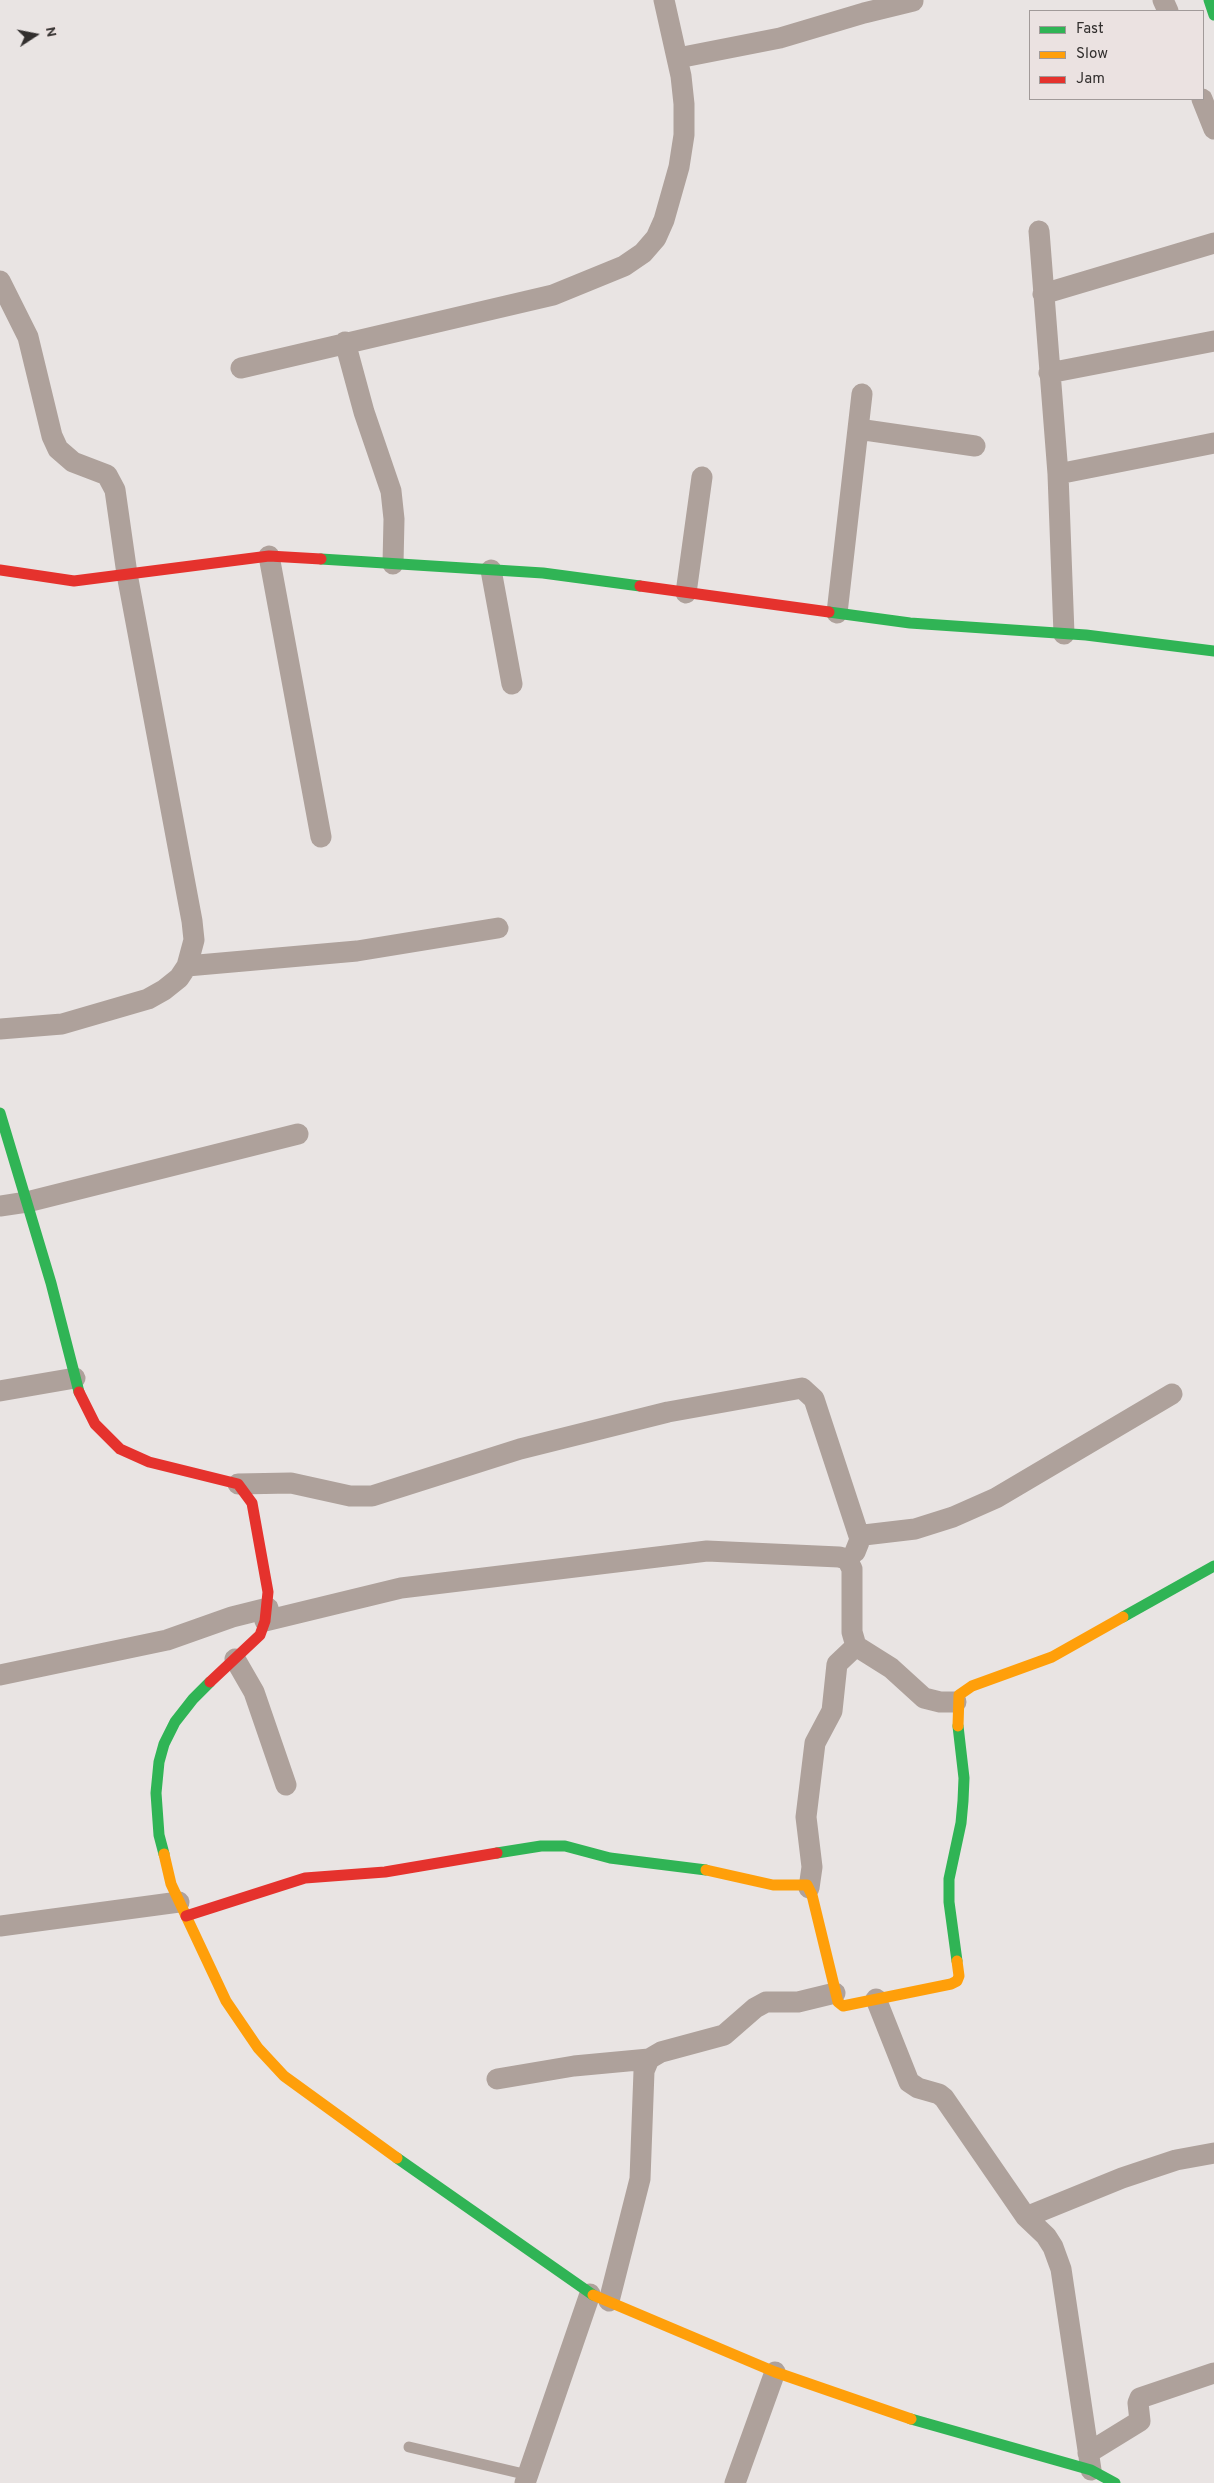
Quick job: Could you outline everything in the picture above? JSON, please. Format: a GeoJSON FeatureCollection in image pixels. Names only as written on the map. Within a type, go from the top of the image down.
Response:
{"type":"FeatureCollection","features":[{"type":"Feature","properties":{"kind":"street"},"geometry":{"type":"LineString","coordinates":[[241,368],[345,342],[553,295],[624,266],[643,253],[656,238],[664,220],[679,167],[684,135],[684,104],[678,58],[664,0]]}},
{"type":"Feature","properties":{"kind":"street"},"geometry":{"type":"LineString","coordinates":[[1208,0],[1214,15]]}},
{"type":"Feature","properties":{"kind":"street"},"geometry":{"type":"LineString","coordinates":[[678,58],[772,40],[913,1]]}},
{"type":"Feature","properties":{"kind":"street"},"geometry":{"type":"LineString","coordinates":[[1202,100],[1214,129]]}},
{"type":"Feature","properties":{"kind":"street"},"geometry":{"type":"LineString","coordinates":[[1039,231],[1058,474],[1064,634]]}},
{"type":"Feature","properties":{"kind":"street"},"geometry":{"type":"LineString","coordinates":[[1043,294],[1214,243]]}},
{"type":"Feature","properties":{"kind":"street"},"geometry":{"type":"LineString","coordinates":[[0,281],[28,337],[52,436],[58,449],[73,462],[99,470],[112,481],[127,574],[194,940],[187,966],[179,978],[164,990],[131,1005],[62,1024],[0,1029]]}},
{"type":"Feature","properties":{"kind":"street"},"geometry":{"type":"LineString","coordinates":[[1049,373],[1214,341]]}},
{"type":"Feature","properties":{"kind":"street"},"geometry":{"type":"LineString","coordinates":[[345,342],[364,412],[391,490],[394,519],[393,564]]}},
{"type":"Feature","properties":{"kind":"street"},"geometry":{"type":"LineString","coordinates":[[837,614],[862,394]]}},
{"type":"Feature","properties":{"kind":"street"},"geometry":{"type":"LineString","coordinates":[[858,429],[975,446]]}},
{"type":"Feature","properties":{"kind":"street"},"geometry":{"type":"LineString","coordinates":[[1058,474],[1214,443]]}},
{"type":"Feature","properties":{"kind":"street"},"geometry":{"type":"LineString","coordinates":[[686,593],[702,477]]}},
{"type":"Feature","properties":{"kind":"street"},"geometry":{"type":"LineString","coordinates":[[269,556],[321,837]]}},
{"type":"Feature","properties":{"kind":"street"},"geometry":{"type":"LineString","coordinates":[[0,570],[74,581],[269,556],[491,570],[543,574],[910,623],[1064,634],[1214,652]]}},
{"type":"Feature","properties":{"kind":"street"},"geometry":{"type":"LineString","coordinates":[[491,570],[512,684]]}},
{"type":"Feature","properties":{"kind":"street"},"geometry":{"type":"LineString","coordinates":[[187,966],[357,950],[498,928]]}},
{"type":"Feature","properties":{"kind":"street"},"geometry":{"type":"LineString","coordinates":[[0,1113],[27,1202],[81,1398],[95,1424],[120,1449],[149,1462],[238,1484],[291,1483],[350,1496],[372,1496],[538,1444],[668,1412],[802,1388],[814,1399],[860,1539]]}},
{"type":"Feature","properties":{"kind":"street"},"geometry":{"type":"LineString","coordinates":[[0,1206],[27,1202],[298,1134]]}},
{"type":"Feature","properties":{"kind":"street"},"geometry":{"type":"LineString","coordinates":[[0,1392],[75,1378]]}},
{"type":"Feature","properties":{"kind":"street"},"geometry":{"type":"LineString","coordinates":[[850,1563],[860,1539],[864,1535],[915,1529],[979,1506],[1172,1394]]}},
{"type":"Feature","properties":{"kind":"street"},"geometry":{"type":"LineString","coordinates":[[238,1484],[246,1492],[252,1503],[264,1570],[267,1614],[260,1634],[193,1699],[175,1722],[164,1744],[159,1762],[156,1793],[159,1835],[171,1884],[226,2001],[258,2048],[284,2076],[599,2298],[775,2372],[928,2425],[1090,2461],[1115,2483]]}},
{"type":"Feature","properties":{"kind":"street"},"geometry":{"type":"LineString","coordinates":[[0,1674],[167,1640],[232,1617],[267,1614],[401,1588],[707,1551],[839,1557],[847,1559],[852,1569],[852,1632],[856,1646],[891,1668],[924,1698],[940,1702],[956,1702]]}},
{"type":"Feature","properties":{"kind":"street"},"geometry":{"type":"LineString","coordinates":[[856,1646],[837,1664],[832,1711],[815,1743],[806,1817],[812,1867],[809,1888],[835,1993],[839,2004],[843,2006],[951,1984],[958,1979],[949,1902],[949,1879],[961,1823],[963,1793],[956,1702],[964,1690],[1052,1657],[1214,1566]]}},
{"type":"Feature","properties":{"kind":"street"},"geometry":{"type":"LineString","coordinates":[[235,1659],[254,1692],[286,1785]]}},
{"type":"Feature","properties":{"kind":"street"},"geometry":{"type":"LineString","coordinates":[[0,1926],[182,1909],[305,1878],[385,1872],[542,1846],[565,1846],[610,1858],[717,1872],[773,1886],[804,1884],[809,1888]]}},
{"type":"Feature","properties":{"kind":"street"},"geometry":{"type":"LineString","coordinates":[[497,2079],[574,2066],[649,2059],[661,2052],[724,2035],[755,2008],[766,2002],[798,2002],[835,1993]]}},
{"type":"Feature","properties":{"kind":"street"},"geometry":{"type":"LineString","coordinates":[[876,1999],[909,2082],[918,2088],[939,2094],[944,2098],[1026,2217],[1046,2236],[1053,2247],[1061,2269],[1090,2461]]}},
{"type":"Feature","properties":{"kind":"street"},"geometry":{"type":"LineString","coordinates":[[526,2479],[599,2298],[640,2179],[644,2070],[649,2059]]}},
{"type":"Feature","properties":{"kind":"street"},"geometry":{"type":"LineString","coordinates":[[1026,2217],[1129,2175],[1176,2160],[1214,2153]]}},
{"type":"Feature","properties":{"kind":"street"},"geometry":{"type":"LineString","coordinates":[[735,2483],[775,2372]]}},
{"type":"Feature","properties":{"kind":"street"},"geometry":{"type":"LineString","coordinates":[[1090,2461],[1140,2421],[1138,2403],[1140,2398],[1214,2373]]}},
{"type":"Feature","properties":{"kind":"lane"},"geometry":{"type":"LineString","coordinates":[[409,2447],[526,2479]]}},
{"type":"Feature","properties":{"kind":"traffic: fast"},"geometry":{"type":"LineString","coordinates":[[1209,0],[1214,15]]}},
{"type":"Feature","properties":{"kind":"traffic: fast"},"geometry":{"type":"LineString","coordinates":[[321,559],[543,573],[640,586]]}},
{"type":"Feature","properties":{"kind":"traffic: fast"},"geometry":{"type":"LineString","coordinates":[[829,612],[910,623],[1086,635],[1214,651]]}},
{"type":"Feature","properties":{"kind":"traffic: fast"},"geometry":{"type":"LineString","coordinates":[[0,1113],[51,1283],[79,1392]]}},
{"type":"Feature","properties":{"kind":"traffic: fast"},"geometry":{"type":"LineString","coordinates":[[1123,1617],[1214,1566]]}},
{"type":"Feature","properties":{"kind":"traffic: fast"},"geometry":{"type":"LineString","coordinates":[[164,1854],[159,1835],[156,1793],[159,1762],[164,1744],[175,1722],[193,1699],[210,1682]]}},
{"type":"Feature","properties":{"kind":"traffic: fast"},"geometry":{"type":"LineString","coordinates":[[957,1961],[949,1902],[949,1879],[961,1823],[963,1801],[964,1778],[958,1726]]}},
{"type":"Feature","properties":{"kind":"traffic: fast"},"geometry":{"type":"LineString","coordinates":[[497,1853],[541,1846],[565,1846],[610,1858],[706,1870]]}},
{"type":"Feature","properties":{"kind":"traffic: fast"},"geometry":{"type":"LineString","coordinates":[[397,2158],[593,2295]]}},
{"type":"Feature","properties":{"kind":"traffic: fast"},"geometry":{"type":"LineString","coordinates":[[911,2419],[1091,2470],[1115,2483]]}},
{"type":"Feature","properties":{"kind":"traffic: slow"},"geometry":{"type":"LineString","coordinates":[[958,1726],[959,1695],[972,1686],[1052,1657],[1123,1617]]}},
{"type":"Feature","properties":{"kind":"traffic: slow"},"geometry":{"type":"LineString","coordinates":[[164,1854],[171,1884],[226,2001],[258,2048],[284,2076],[397,2158]]}},
{"type":"Feature","properties":{"kind":"traffic: slow"},"geometry":{"type":"LineString","coordinates":[[706,1870],[773,1885],[807,1885],[812,1895],[838,2002],[843,2006],[951,1984],[957,1981],[959,1976],[957,1961]]}},
{"type":"Feature","properties":{"kind":"traffic: slow"},"geometry":{"type":"LineString","coordinates":[[593,2295],[775,2372],[911,2419]]}},
{"type":"Feature","properties":{"kind":"traffic: jam"},"geometry":{"type":"LineString","coordinates":[[0,570],[74,581],[269,556],[321,559]]}},
{"type":"Feature","properties":{"kind":"traffic: jam"},"geometry":{"type":"LineString","coordinates":[[640,586],[829,612]]}},
{"type":"Feature","properties":{"kind":"traffic: jam"},"geometry":{"type":"LineString","coordinates":[[79,1392],[95,1424],[120,1449],[149,1462],[238,1484],[252,1503],[268,1592],[265,1621],[260,1635],[210,1682]]}},
{"type":"Feature","properties":{"kind":"traffic: jam"},"geometry":{"type":"LineString","coordinates":[[186,1916],[305,1878],[385,1872],[497,1853]]}}]}
